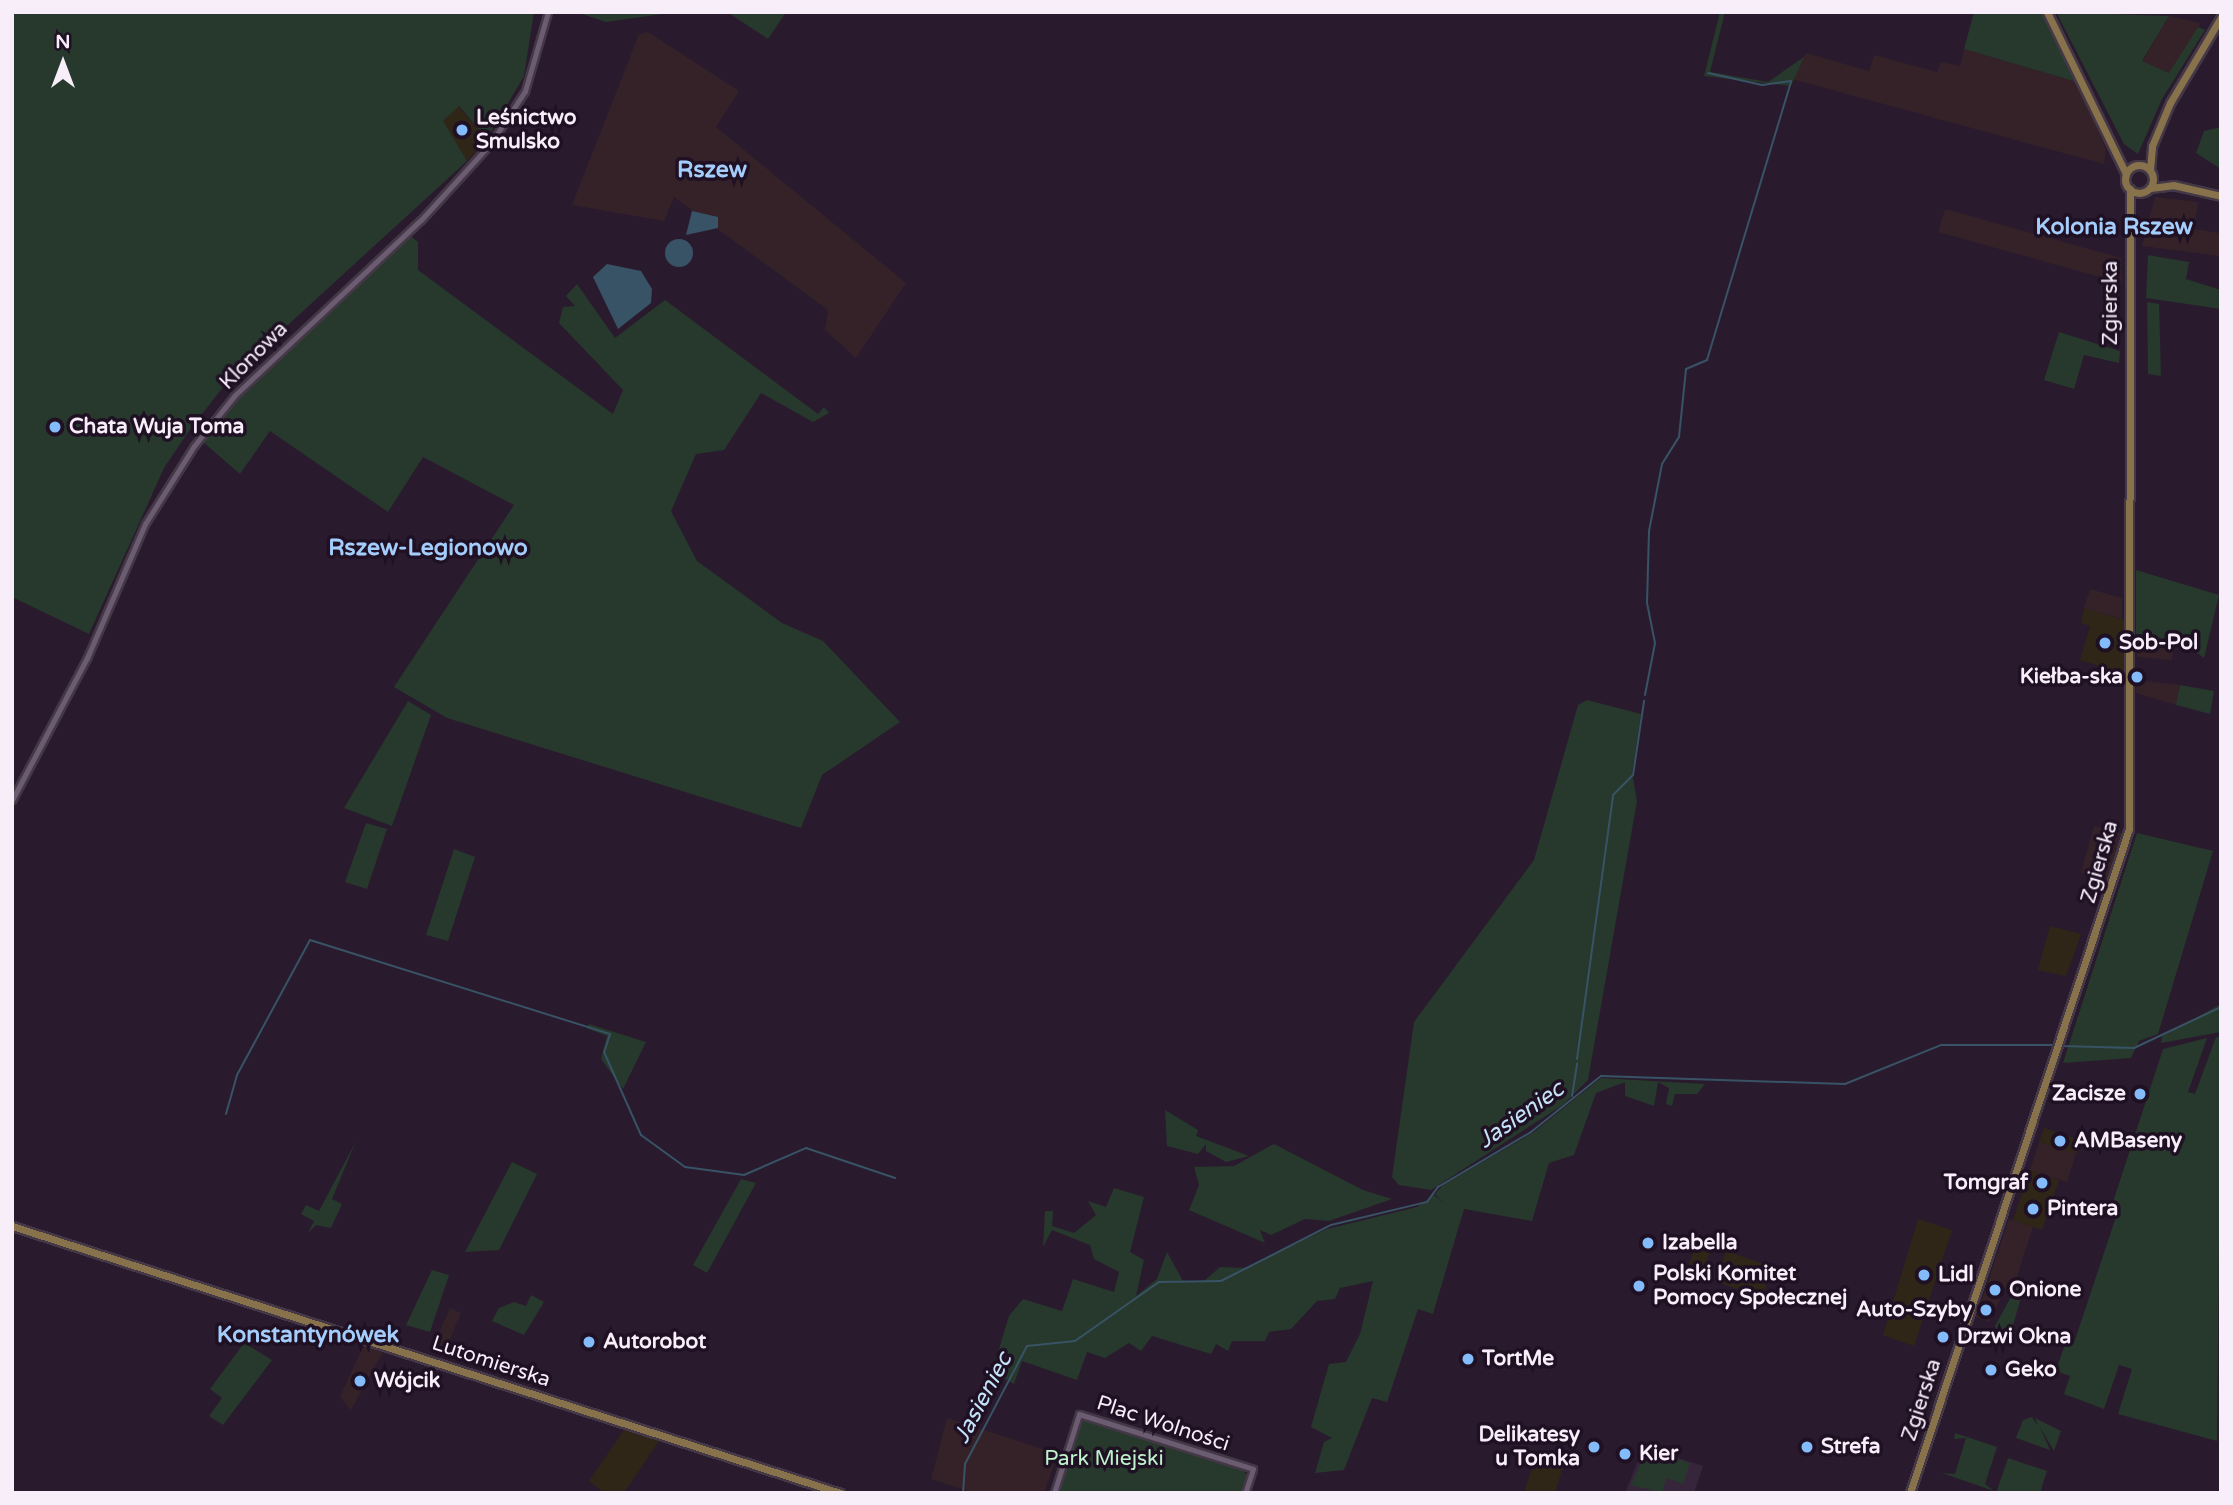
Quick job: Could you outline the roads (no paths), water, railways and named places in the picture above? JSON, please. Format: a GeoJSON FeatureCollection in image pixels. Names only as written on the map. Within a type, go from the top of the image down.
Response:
{"type":"FeatureCollection","features":[{"type":"Feature","properties":{"kind":"main road"},"geometry":{"type":"LineString","coordinates":[[2047,12],[2122,156],[2130,189],[2146,190],[2173,185]]}},
{"type":"Feature","properties":{"kind":"main road"},"geometry":{"type":"LineString","coordinates":[[2126,174],[2152,146],[2184,76],[2221,17]]}},
{"type":"Feature","properties":{"kind":"main road"},"geometry":{"type":"LineString","coordinates":[[2132,211],[2146,190],[2151,173],[2152,146]]}},
{"type":"Feature","properties":{"kind":"main road"},"geometry":{"type":"LineString","coordinates":[[2122,156],[2173,185],[2221,195]]}},
{"type":"Feature","properties":{"kind":"main road","name":"Zgierska"},"geometry":{"type":"LineString","coordinates":[[1910,1493],[2060,1044],[2132,812],[2130,189]]}},
{"type":"Feature","properties":{"kind":"main road","name":"Lutomierska"},"geometry":{"type":"LineString","coordinates":[[12,1226],[840,1493]]}},
{"type":"Feature","properties":{"kind":"street","name":"Klonowa"},"geometry":{"type":"LineString","coordinates":[[12,800],[87,658],[145,524],[188,454],[235,395],[421,220],[491,143],[525,91],[548,12]]}},
{"type":"Feature","properties":{"kind":"street","name":"Plac Wolności"},"geometry":{"type":"LineString","coordinates":[[1054,1493],[1079,1413],[1253,1469],[1245,1493]]}},
{"type":"Feature","properties":{"kind":"water"},"geometry":{"type":"Polygon","coordinates":[[[692,211],[718,217],[718,228],[686,235],[692,211]]]}},
{"type":"Feature","properties":{"kind":"water"},"geometry":{"type":"Polygon","coordinates":[[[679,239],[689,243],[693,253],[689,263],[679,267],[669,263],[665,253],[669,243],[679,239]]]}},
{"type":"Feature","properties":{"kind":"water"},"geometry":{"type":"Polygon","coordinates":[[[607,264],[641,271],[652,289],[651,303],[618,329],[593,277],[607,264]]]}},
{"type":"Feature","properties":{"kind":"waterway"},"geometry":{"type":"LineString","coordinates":[[1645,695],[1655,643],[1647,603],[1649,531],[1662,464],[1679,437],[1686,369],[1707,360],[1791,81],[1762,85],[1708,73]]}},
{"type":"Feature","properties":{"kind":"waterway"},"geometry":{"type":"LineString","coordinates":[[1577,1059],[1613,795],[1633,775],[1644,701]]}},
{"type":"Feature","properties":{"kind":"waterway"},"geometry":{"type":"LineString","coordinates":[[226,1114],[237,1075],[310,940],[610,1034],[604,1052],[641,1135],[685,1167],[744,1175],[806,1148],[895,1178]]}},
{"type":"Feature","properties":{"kind":"waterway","name":"Jasieniec"},"geometry":{"type":"LineString","coordinates":[[2061,1046],[2134,1048],[2221,1007]]}},
{"type":"Feature","properties":{"kind":"waterway","name":"Jasieniec"},"geometry":{"type":"LineString","coordinates":[[963,1493],[965,1464],[1027,1346],[1075,1341],[1159,1282],[1221,1281],[1331,1225],[1427,1202],[1438,1187],[1531,1132],[1601,1076],[1845,1084],[1941,1045],[2055,1045]]}},
{"type":"Feature","properties":{"kind":"waterway"},"geometry":{"type":"LineString","coordinates":[[1572,1096],[1577,1063]]}},
{"type":"Feature","properties":{"kind":"place","name":"Leśnictwo Smulsko"},"geometry":{"type":"Point","coordinates":[462,130]}},
{"type":"Feature","properties":{"kind":"place","name":"Chata Wuja Toma"},"geometry":{"type":"Point","coordinates":[55,427]}},
{"type":"Feature","properties":{"kind":"place","name":"Sob-Pol"},"geometry":{"type":"Point","coordinates":[2105,643]}},
{"type":"Feature","properties":{"kind":"place","name":"Kiełba-ska"},"geometry":{"type":"Point","coordinates":[2137,677]}},
{"type":"Feature","properties":{"kind":"place","name":"Zacisze"},"geometry":{"type":"Point","coordinates":[2140,1094]}},
{"type":"Feature","properties":{"kind":"place","name":"AMBaseny"},"geometry":{"type":"Point","coordinates":[2060,1141]}},
{"type":"Feature","properties":{"kind":"place","name":"Tomgraf"},"geometry":{"type":"Point","coordinates":[2042,1183]}},
{"type":"Feature","properties":{"kind":"place","name":"Pintera"},"geometry":{"type":"Point","coordinates":[2033,1209]}},
{"type":"Feature","properties":{"kind":"place","name":"Izabella"},"geometry":{"type":"Point","coordinates":[1648,1243]}},
{"type":"Feature","properties":{"kind":"place","name":"Lidl"},"geometry":{"type":"Point","coordinates":[1924,1275]}},
{"type":"Feature","properties":{"kind":"place","name":"Polski Komitet Pomocy Społecznej"},"geometry":{"type":"Point","coordinates":[1639,1286]}},
{"type":"Feature","properties":{"kind":"place","name":"Onione"},"geometry":{"type":"Point","coordinates":[1995,1290]}},
{"type":"Feature","properties":{"kind":"place","name":"Auto-Szyby"},"geometry":{"type":"Point","coordinates":[1986,1310]}},
{"type":"Feature","properties":{"kind":"place","name":"Drzwi Okna"},"geometry":{"type":"Point","coordinates":[1943,1337]}},
{"type":"Feature","properties":{"kind":"place","name":"Autorobot"},"geometry":{"type":"Point","coordinates":[589,1342]}},
{"type":"Feature","properties":{"kind":"place","name":"TortMe"},"geometry":{"type":"Point","coordinates":[1468,1359]}},
{"type":"Feature","properties":{"kind":"place","name":"Geko"},"geometry":{"type":"Point","coordinates":[1991,1370]}},
{"type":"Feature","properties":{"kind":"place","name":"Wójcik"},"geometry":{"type":"Point","coordinates":[360,1381]}},
{"type":"Feature","properties":{"kind":"place","name":"Delikatesy u Tomka"},"geometry":{"type":"Point","coordinates":[1594,1447]}},
{"type":"Feature","properties":{"kind":"place","name":"Strefa"},"geometry":{"type":"Point","coordinates":[1807,1447]}},
{"type":"Feature","properties":{"kind":"place","name":"Kier"},"geometry":{"type":"Point","coordinates":[1625,1454]}},
{"type":"Feature","properties":{"kind":"district","name":"Rszew"},"geometry":{"type":"Point","coordinates":[712,170]}},
{"type":"Feature","properties":{"kind":"district","name":"Kolonia Rszew"},"geometry":{"type":"Point","coordinates":[2114,227]}},
{"type":"Feature","properties":{"kind":"district","name":"Rszew-Legionowo"},"geometry":{"type":"Point","coordinates":[428,548]}},
{"type":"Feature","properties":{"kind":"district","name":"Konstantynówek"},"geometry":{"type":"Point","coordinates":[308,1335]}},
{"type":"Feature","properties":{"kind":"park label","name":"Park Miejski"},"geometry":{"type":"Point","coordinates":[1104,1459]}}]}
